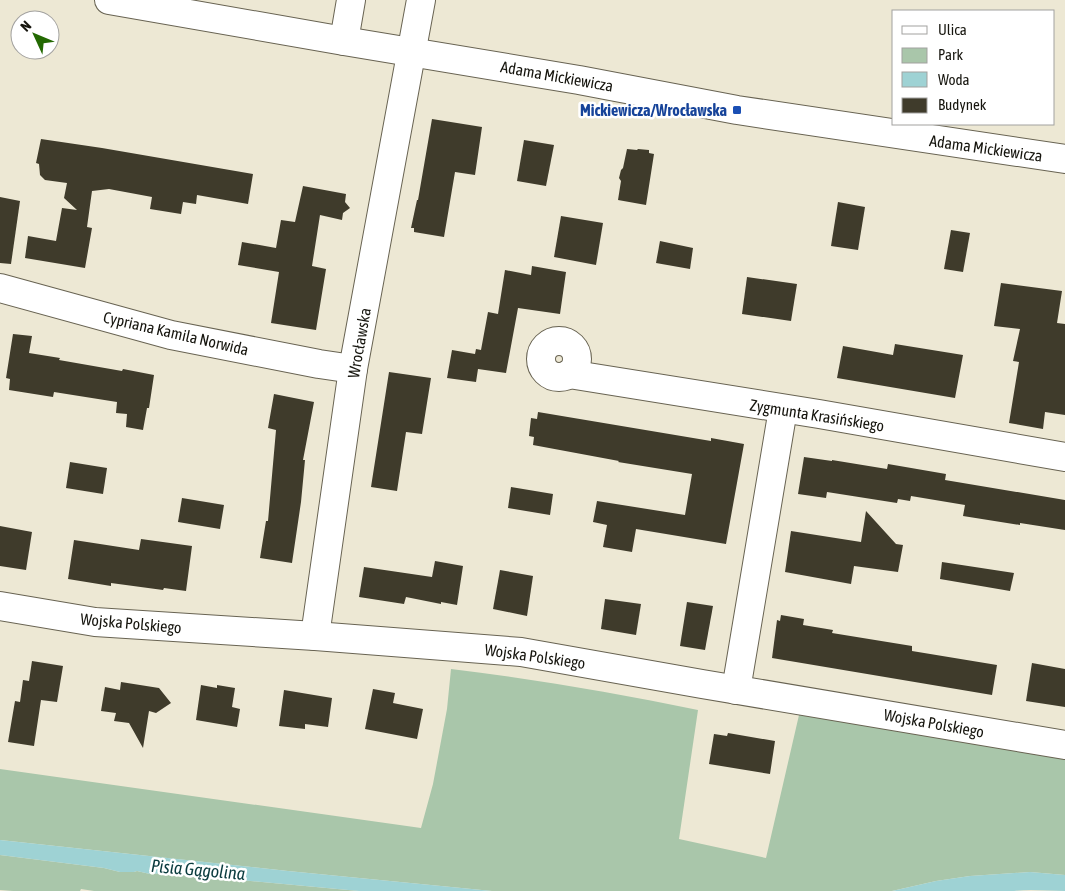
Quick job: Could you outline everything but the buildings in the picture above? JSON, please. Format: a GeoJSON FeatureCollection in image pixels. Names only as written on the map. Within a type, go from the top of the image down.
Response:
{"type":"FeatureCollection","features":[{"type":"Feature","properties":{"kind":"street","name":"Adama Mickiewicza"},"geometry":{"type":"LineString","coordinates":[[109,0],[579,80],[737,110],[1065,160]]}},
{"type":"Feature","properties":{"kind":"street"},"geometry":{"type":"LineString","coordinates":[[344,41],[351,0]]}},
{"type":"Feature","properties":{"kind":"street","name":"Wrocławska"},"geometry":{"type":"LineString","coordinates":[[316,636],[353,369],[421,0]]}},
{"type":"Feature","properties":{"kind":"street","name":"Cypriana Kamila Norwida"},"geometry":{"type":"LineString","coordinates":[[0,288],[171,336],[353,369]]}},
{"type":"Feature","properties":{"kind":"street","name":"Zygmunta Krasińskiego"},"geometry":{"type":"LineString","coordinates":[[570,374],[819,414],[1065,457]]}},
{"type":"Feature","properties":{"kind":"street"},"geometry":{"type":"LineString","coordinates":[[736,690],[783,409]]}},
{"type":"Feature","properties":{"kind":"street","name":"Wojska Polskiego"},"geometry":{"type":"LineString","coordinates":[[0,606],[95,622],[316,636],[521,652],[1065,745]]}},
{"type":"Feature","properties":{"kind":"green space"},"geometry":{"type":"Polygon","coordinates":[[[451,669],[575,687],[698,710],[679,839],[766,858],[799,715],[1065,757],[1065,875],[1030,872],[970,876],[936,881],[892,891],[492,891],[0,840],[0,769],[421,828],[433,784],[447,709],[451,669]]]}},
{"type":"Feature","properties":{"kind":"green space"},"geometry":{"type":"Polygon","coordinates":[[[0,855],[104,868],[120,872],[166,873],[359,891],[0,890],[0,855]]]}},
{"type":"Feature","properties":{"kind":"water","name":"Pisia Gągolina"},"geometry":{"type":"Polygon","coordinates":[[[0,840],[492,891],[359,891],[166,873],[120,872],[104,868],[0,855],[0,840]]]}},
{"type":"Feature","properties":{"kind":"water"},"geometry":{"type":"Polygon","coordinates":[[[1030,872],[1065,875],[1065,891],[892,891],[936,881],[970,876],[1030,872]]]}},
{"type":"Feature","properties":{"kind":"place","name":"Mickiewicza/Wrocławska"},"geometry":{"type":"Point","coordinates":[737,110]}}]}
